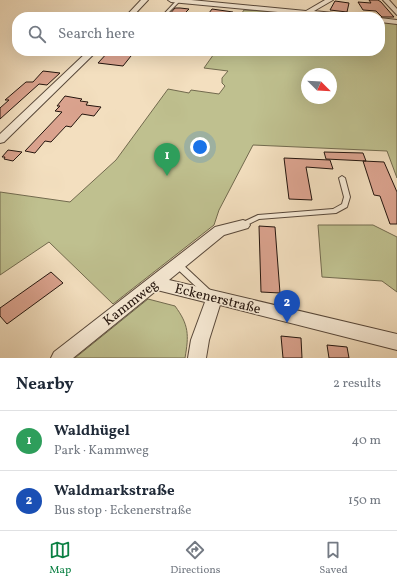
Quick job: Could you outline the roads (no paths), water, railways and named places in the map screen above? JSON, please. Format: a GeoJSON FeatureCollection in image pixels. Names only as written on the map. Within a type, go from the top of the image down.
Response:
{"type":"FeatureCollection","features":[{"type":"Feature","properties":{"kind":"street"},"geometry":{"type":"LineString","coordinates":[[133,12],[145,0]]}},
{"type":"Feature","properties":{"kind":"street"},"geometry":{"type":"LineString","coordinates":[[171,0],[257,9],[308,12],[330,0]]}},
{"type":"Feature","properties":{"kind":"street"},"geometry":{"type":"LineString","coordinates":[[386,0],[397,13]]}},
{"type":"Feature","properties":{"kind":"street"},"geometry":{"type":"LineString","coordinates":[[385,21],[397,22]]}},
{"type":"Feature","properties":{"kind":"street"},"geometry":{"type":"LineString","coordinates":[[0,140],[88,56]]}},
{"type":"Feature","properties":{"kind":"street","name":"Kammweg"},"geometry":{"type":"LineString","coordinates":[[60,358],[220,231],[243,225]]}},
{"type":"Feature","properties":{"kind":"street","name":"Eckenerstraße"},"geometry":{"type":"LineString","coordinates":[[155,283],[397,342]]}},
{"type":"Feature","properties":{"kind":"street"},"geometry":{"type":"LineString","coordinates":[[197,358],[200,340],[214,298]]}},
{"type":"Feature","properties":{"kind":"lane"},"geometry":{"type":"LineString","coordinates":[[168,12],[178,1]]}},
{"type":"Feature","properties":{"kind":"lane"},"geometry":{"type":"LineString","coordinates":[[243,225],[258,218],[334,210],[345,205],[347,197],[342,178]]}},
{"type":"Feature","properties":{"kind":"lane"},"geometry":{"type":"LineString","coordinates":[[177,264],[214,298]]}},
{"type":"Feature","properties":{"kind":"place","name":"Waldhügel"},"geometry":{"type":"Point","coordinates":[167,176]}},
{"type":"Feature","properties":{"kind":"place","name":"Waldmarkstraße"},"geometry":{"type":"Point","coordinates":[287,323]}}]}
